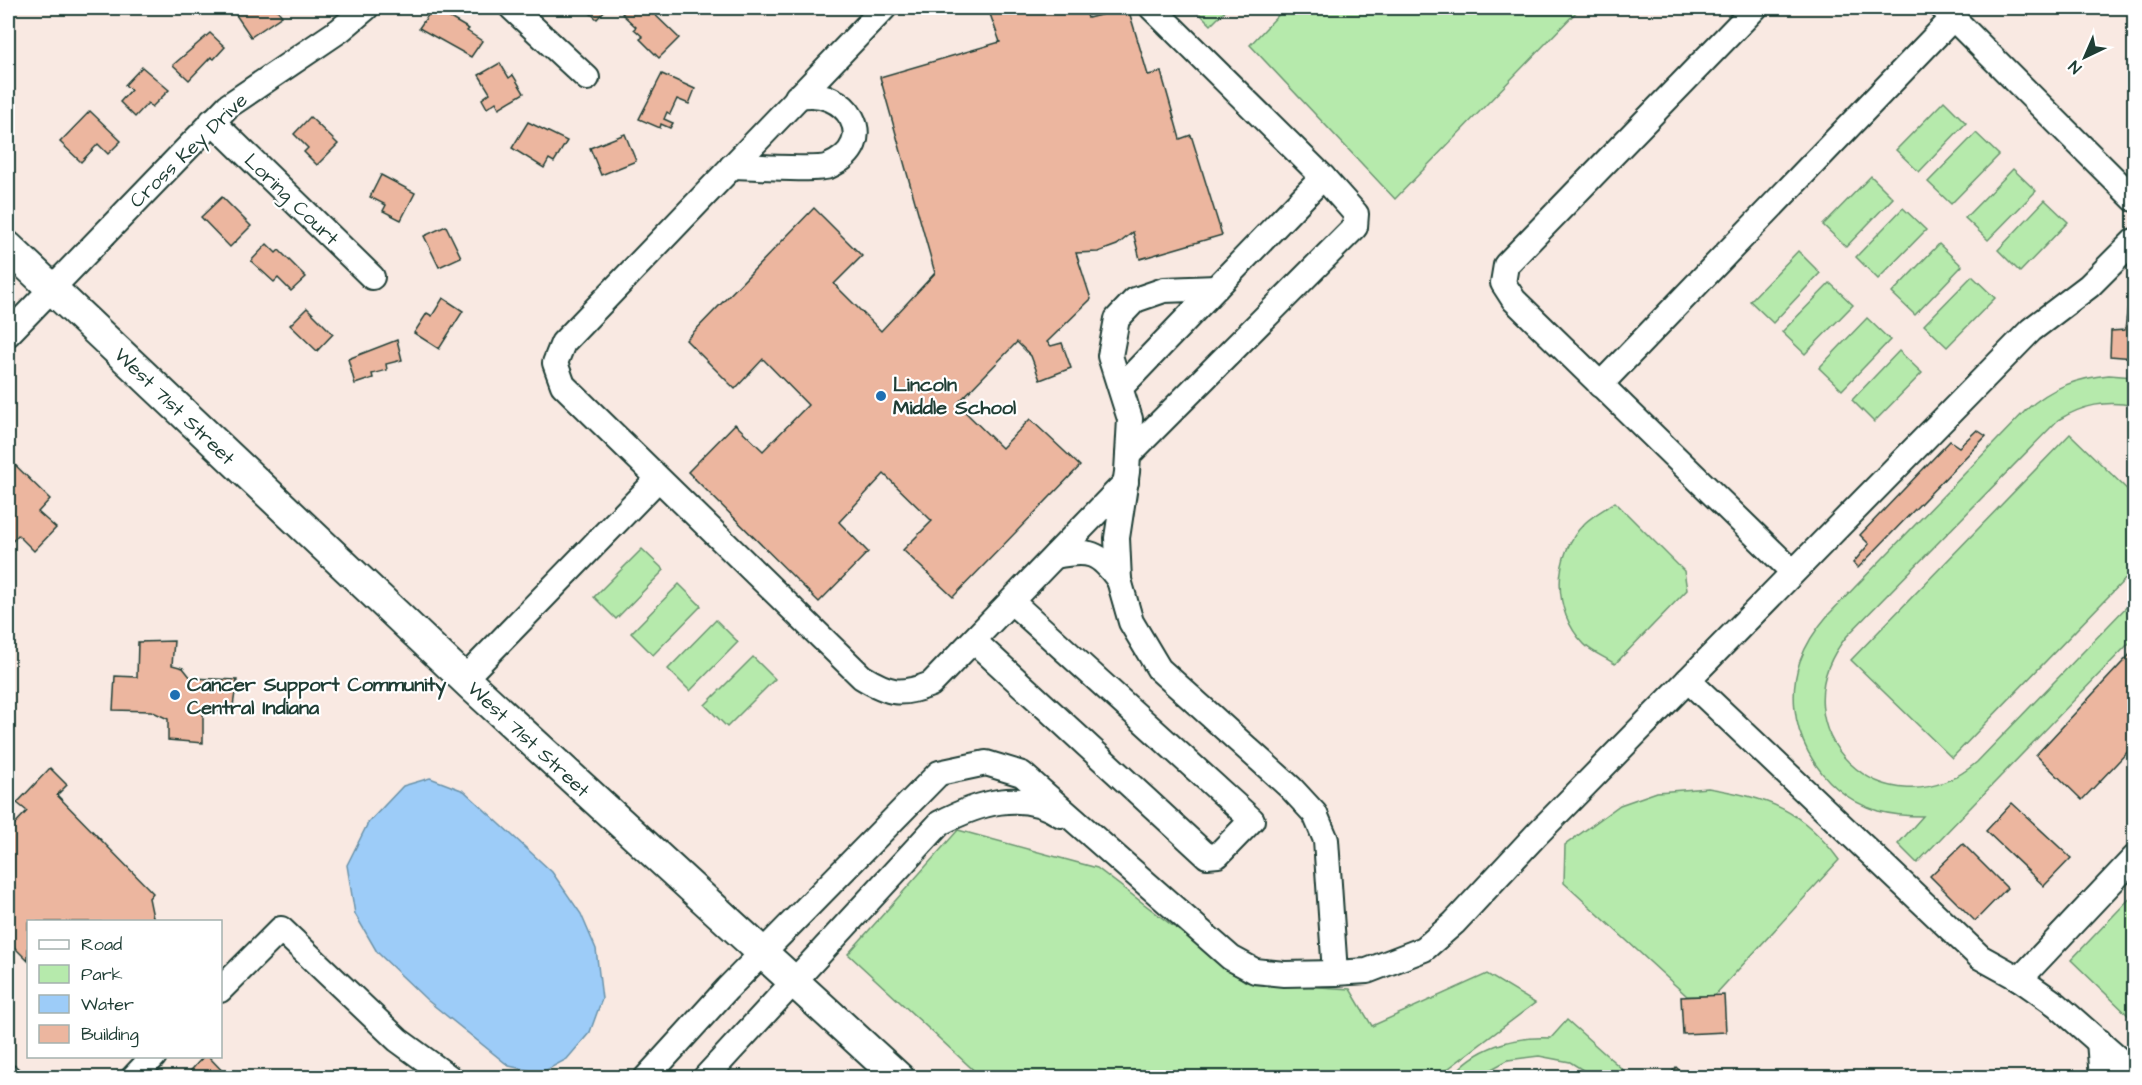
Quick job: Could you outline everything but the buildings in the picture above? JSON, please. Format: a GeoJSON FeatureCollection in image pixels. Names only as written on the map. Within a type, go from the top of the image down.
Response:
{"type":"FeatureCollection","features":[{"type":"Feature","properties":{"kind":"main road","name":"West 71st Street"},"geometry":{"type":"LineString","coordinates":[[8,247],[182,414],[464,678],[899,1077]]}},
{"type":"Feature","properties":{"kind":"street","name":"Cross Key Drive"},"geometry":{"type":"LineString","coordinates":[[8,334],[212,121],[237,99],[340,30],[366,8]]}},
{"type":"Feature","properties":{"kind":"street"},"geometry":{"type":"LineString","coordinates":[[512,8],[587,78]]}},
{"type":"Feature","properties":{"kind":"street"},"geometry":{"type":"LineString","coordinates":[[884,8],[563,343],[555,363],[562,385],[862,677],[884,690],[908,693],[932,684],[1126,482]]}},
{"type":"Feature","properties":{"kind":"street"},"geometry":{"type":"LineString","coordinates":[[1128,455],[1355,228],[1356,214],[1323,177],[1152,8]]}},
{"type":"Feature","properties":{"kind":"street"},"geometry":{"type":"LineString","coordinates":[[1755,8],[1506,265],[1503,283],[1514,300],[1793,572]]}},
{"type":"Feature","properties":{"kind":"street"},"geometry":{"type":"LineString","coordinates":[[1600,385],[1948,13],[2134,199]]}},
{"type":"Feature","properties":{"kind":"street"},"geometry":{"type":"LineString","coordinates":[[732,166],[827,167],[850,153],[856,134],[852,116],[838,102],[827,85],[827,67]]}},
{"type":"Feature","properties":{"kind":"street"},"geometry":{"type":"LineString","coordinates":[[797,98],[813,93],[838,102]]}},
{"type":"Feature","properties":{"kind":"street","name":"Loring Court"},"geometry":{"type":"LineString","coordinates":[[212,121],[372,277]]}},
{"type":"Feature","properties":{"kind":"street"},"geometry":{"type":"LineString","coordinates":[[1121,387],[1323,177]]}},
{"type":"Feature","properties":{"kind":"street"},"geometry":{"type":"LineString","coordinates":[[646,1077],[727,989],[764,954],[939,773],[986,764],[1022,774],[1231,958],[1255,970],[1284,974],[1367,970],[1424,949],[1454,923],[1793,572],[2031,330],[2089,286],[2134,241]]}},
{"type":"Feature","properties":{"kind":"street"},"geometry":{"type":"LineString","coordinates":[[1215,288],[1164,290],[1135,300],[1117,319],[1110,356],[1130,420],[1126,482],[1117,538],[1119,580],[1131,622],[1159,669],[1291,788],[1315,814],[1326,840],[1335,973]]}},
{"type":"Feature","properties":{"kind":"street"},"geometry":{"type":"LineString","coordinates":[[464,678],[658,479]]}},
{"type":"Feature","properties":{"kind":"street"},"geometry":{"type":"LineString","coordinates":[[1055,556],[1077,551],[1104,559],[1119,580]]}},
{"type":"Feature","properties":{"kind":"street"},"geometry":{"type":"LineString","coordinates":[[974,641],[1207,856],[1218,855],[1252,820],[1012,602]]}},
{"type":"Feature","properties":{"kind":"street"},"geometry":{"type":"LineString","coordinates":[[1688,680],[1980,957],[2020,979],[2057,1005],[2134,1073]]}},
{"type":"Feature","properties":{"kind":"street"},"geometry":{"type":"LineString","coordinates":[[705,1077],[940,823],[971,807],[1016,799],[1052,809],[1099,840]]}},
{"type":"Feature","properties":{"kind":"street"},"geometry":{"type":"LineString","coordinates":[[2020,979],[2134,858]]}},
{"type":"Feature","properties":{"kind":"street"},"geometry":{"type":"LineString","coordinates":[[222,988],[281,929],[398,1040],[450,1077]]}},
{"type":"Feature","properties":{"kind":"street"},"geometry":{"type":"LineString","coordinates":[[2099,1041],[2102,1077]]}},
{"type":"Feature","properties":{"kind":"street"},"geometry":{"type":"LineString","coordinates":[[133,1077],[152,1058]]}},
{"type":"Feature","properties":{"kind":"green space"},"geometry":{"type":"Polygon","coordinates":[[[1194,8],[1228,8],[1211,25],[1194,8]]]}},
{"type":"Feature","properties":{"kind":"green space"},"geometry":{"type":"Polygon","coordinates":[[[1285,8],[1580,8],[1395,199],[1250,45],[1285,8]]]}},
{"type":"Feature","properties":{"kind":"green space"},"geometry":{"type":"Polygon","coordinates":[[[1944,101],[1966,123],[1919,172],[1896,150],[1944,101]]]}},
{"type":"Feature","properties":{"kind":"green space"},"geometry":{"type":"Polygon","coordinates":[[[1976,133],[1999,155],[1951,204],[1928,182],[1976,133]]]}},
{"type":"Feature","properties":{"kind":"green space"},"geometry":{"type":"Polygon","coordinates":[[[2013,169],[2036,191],[1988,240],[1965,218],[2013,169]]]}},
{"type":"Feature","properties":{"kind":"green space"},"geometry":{"type":"Polygon","coordinates":[[[1871,176],[1893,198],[1846,247],[1823,225],[1871,176]]]}},
{"type":"Feature","properties":{"kind":"green space"},"geometry":{"type":"Polygon","coordinates":[[[2045,200],[2068,222],[2020,272],[1998,250],[2045,200]]]}},
{"type":"Feature","properties":{"kind":"green space"},"geometry":{"type":"Polygon","coordinates":[[[1903,208],[1926,230],[1878,279],[1856,257],[1903,208]]]}},
{"type":"Feature","properties":{"kind":"green space"},"geometry":{"type":"Polygon","coordinates":[[[1939,244],[1962,266],[1915,315],[1892,293],[1939,244]]]}},
{"type":"Feature","properties":{"kind":"green space"},"geometry":{"type":"Polygon","coordinates":[[[1798,251],[1820,273],[1773,323],[1750,301],[1798,251]]]}},
{"type":"Feature","properties":{"kind":"green space"},"geometry":{"type":"Polygon","coordinates":[[[1972,276],[1995,298],[1947,347],[1924,325],[1972,276]]]}},
{"type":"Feature","properties":{"kind":"green space"},"geometry":{"type":"Polygon","coordinates":[[[1830,283],[1853,305],[1805,354],[1782,332],[1830,283]]]}},
{"type":"Feature","properties":{"kind":"green space"},"geometry":{"type":"Polygon","coordinates":[[[1867,318],[1890,340],[1842,390],[1819,368],[1867,318]]]}},
{"type":"Feature","properties":{"kind":"green space"},"geometry":{"type":"Polygon","coordinates":[[[1899,351],[1922,373],[1874,422],[1852,400],[1899,351]]]}},
{"type":"Feature","properties":{"kind":"green space"},"geometry":{"type":"Polygon","coordinates":[[[2109,375],[2134,377],[2134,406],[2095,405],[2058,420],[1847,636],[1827,671],[1822,705],[1831,737],[1849,763],[1876,781],[1908,788],[1942,783],[1977,762],[2134,599],[2134,638],[1917,863],[1898,844],[1923,816],[1878,811],[1856,802],[1837,789],[1821,772],[1808,752],[1799,731],[1795,708],[1795,684],[1802,655],[1828,615],[2026,410],[2064,385],[2109,375]]]}},
{"type":"Feature","properties":{"kind":"green space"},"geometry":{"type":"Polygon","coordinates":[[[2070,434],[2134,496],[2134,570],[1952,758],[1851,660],[2070,434]]]}},
{"type":"Feature","properties":{"kind":"green space"},"geometry":{"type":"Polygon","coordinates":[[[1615,502],[1684,571],[1687,590],[1615,664],[1587,647],[1574,631],[1566,616],[1560,583],[1566,551],[1574,536],[1588,520],[1615,502]]]}},
{"type":"Feature","properties":{"kind":"green space"},"geometry":{"type":"Polygon","coordinates":[[[642,549],[664,570],[616,619],[594,597],[642,549]]]}},
{"type":"Feature","properties":{"kind":"green space"},"geometry":{"type":"Polygon","coordinates":[[[679,584],[701,606],[653,655],[631,633],[679,584]]]}},
{"type":"Feature","properties":{"kind":"green space"},"geometry":{"type":"Polygon","coordinates":[[[716,620],[738,642],[690,691],[668,669],[716,620]]]}},
{"type":"Feature","properties":{"kind":"green space"},"geometry":{"type":"Polygon","coordinates":[[[753,657],[775,679],[727,727],[705,705],[753,657]]]}},
{"type":"Feature","properties":{"kind":"green space"},"geometry":{"type":"Polygon","coordinates":[[[1708,788],[1749,796],[1797,817],[1825,843],[1839,860],[1714,996],[1687,996],[1564,883],[1565,845],[1620,805],[1657,792],[1708,788]]]}},
{"type":"Feature","properties":{"kind":"green space"},"geometry":{"type":"Polygon","coordinates":[[[958,830],[1097,868],[1246,982],[1350,989],[1372,1026],[1487,974],[1535,1003],[1437,1077],[981,1077],[848,954],[958,830]]]}},
{"type":"Feature","properties":{"kind":"green space"},"geometry":{"type":"Polygon","coordinates":[[[2134,894],[2134,1021],[2071,960],[2134,894]]]}},
{"type":"Feature","properties":{"kind":"green space"},"geometry":{"type":"Polygon","coordinates":[[[1567,1020],[1631,1077],[1594,1077],[1570,1062],[1539,1056],[1508,1060],[1477,1077],[1452,1077],[1472,1058],[1484,1051],[1523,1039],[1551,1038],[1567,1020]]]}},
{"type":"Feature","properties":{"kind":"water"},"geometry":{"type":"Polygon","coordinates":[[[430,778],[464,791],[552,872],[581,914],[596,949],[602,999],[590,1032],[567,1059],[541,1073],[509,1066],[427,1000],[377,952],[355,914],[347,865],[368,823],[403,786],[430,778]]]}},
{"type":"Feature","properties":{"kind":"place","name":"Lincoln Middle School"},"geometry":{"type":"Point","coordinates":[881,396]}},
{"type":"Feature","properties":{"kind":"place","name":"Cancer Support Community Central Indiana"},"geometry":{"type":"Point","coordinates":[175,695]}}]}
